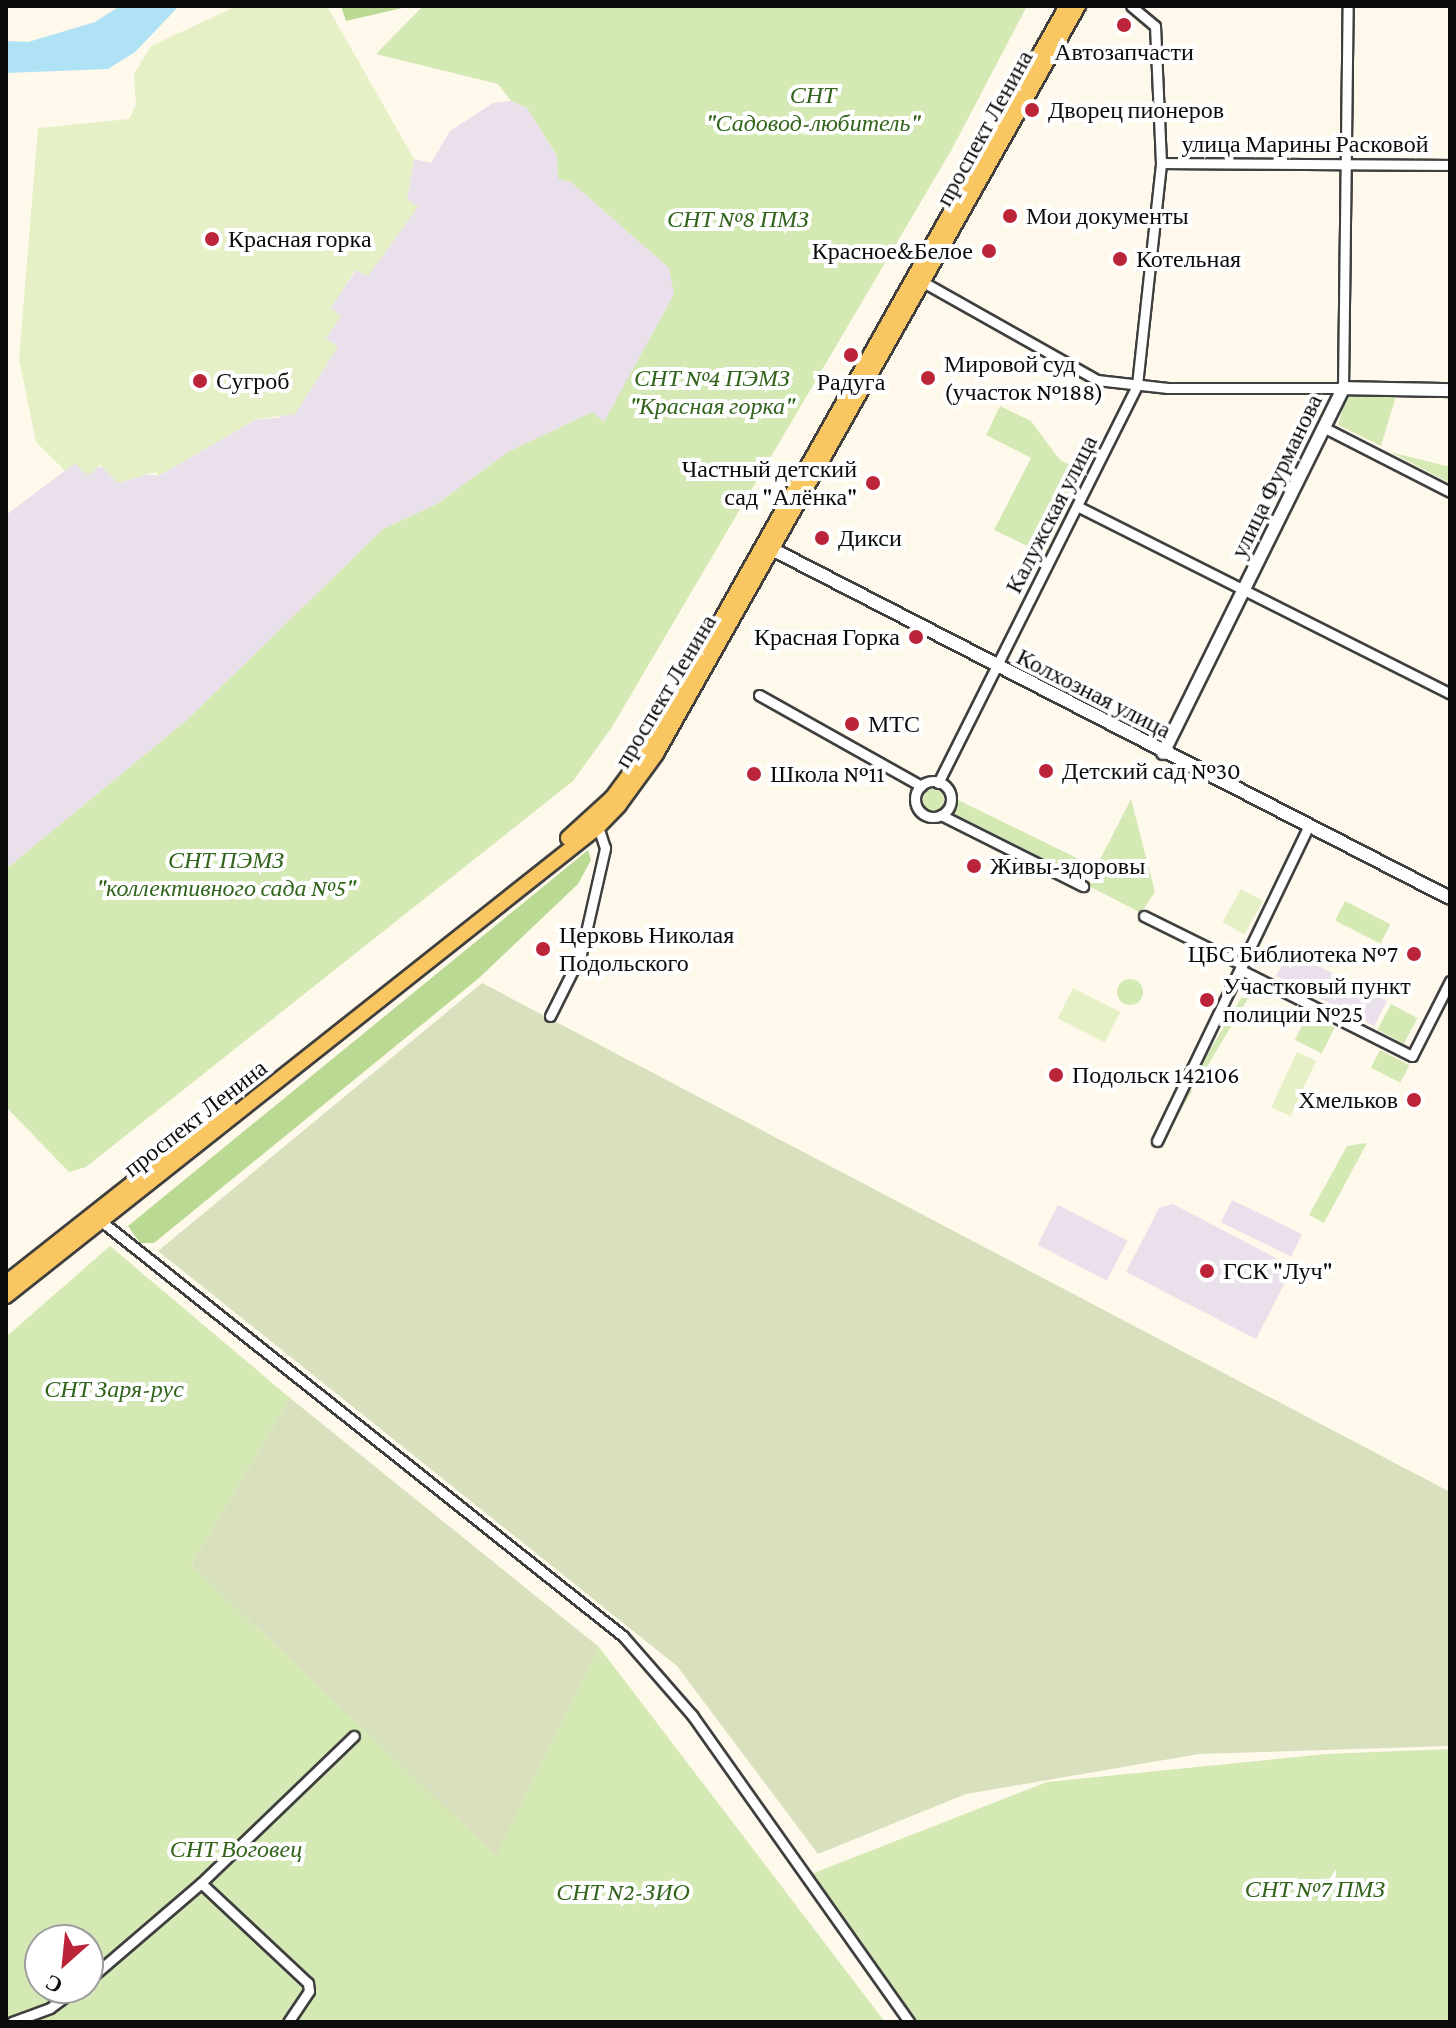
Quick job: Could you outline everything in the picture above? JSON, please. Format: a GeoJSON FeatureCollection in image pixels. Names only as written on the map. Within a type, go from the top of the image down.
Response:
{"type":"FeatureCollection","features":[{"type":"Feature","properties":{"kind":"main road","name":"проспект Ленина"},"geometry":{"type":"LineString","coordinates":[[92,1224],[598,827],[656,754],[1067,6]]}},
{"type":"Feature","properties":{"kind":"main road","name":"проспект Ленина"},"geometry":{"type":"LineString","coordinates":[[92,1224],[612,798],[649,748],[768,548],[923,282],[1078,6]]}},
{"type":"Feature","properties":{"kind":"main road"},"geometry":{"type":"LineString","coordinates":[[6,1283],[92,1224]]}},
{"type":"Feature","properties":{"kind":"main road"},"geometry":{"type":"LineString","coordinates":[[6,1296],[92,1224]]}},
{"type":"Feature","properties":{"kind":"street","name":"Калужская улица"},"geometry":{"type":"LineString","coordinates":[[938,783],[1137,385],[1161,163],[1155,26],[1131,6]]}},
{"type":"Feature","properties":{"kind":"street","name":"улица Фурманова"},"geometry":{"type":"LineString","coordinates":[[1163,753],[1343,388],[1348,6]]}},
{"type":"Feature","properties":{"kind":"street","name":"улица Марины Расковой"},"geometry":{"type":"LineString","coordinates":[[1161,163],[1450,165]]}},
{"type":"Feature","properties":{"kind":"street"},"geometry":{"type":"LineString","coordinates":[[923,282],[1097,380],[1137,385],[1450,390]]}},
{"type":"Feature","properties":{"kind":"street"},"geometry":{"type":"LineString","coordinates":[[1325,428],[1450,492]]}},
{"type":"Feature","properties":{"kind":"street"},"geometry":{"type":"LineString","coordinates":[[1077,506],[1450,694]]}},
{"type":"Feature","properties":{"kind":"street","name":"Колхозная улица"},"geometry":{"type":"LineString","coordinates":[[768,548],[995,668],[1450,898]]}},
{"type":"Feature","properties":{"kind":"street"},"geometry":{"type":"LineString","coordinates":[[759,695],[921,786],[938,783],[950,795],[941,815]]}},
{"type":"Feature","properties":{"kind":"street"},"geometry":{"type":"LineString","coordinates":[[921,786],[917,807],[930,817],[941,815],[1083,886]]}},
{"type":"Feature","properties":{"kind":"street"},"geometry":{"type":"LineString","coordinates":[[550,1016],[581,954],[605,848],[598,827]]}},
{"type":"Feature","properties":{"kind":"street"},"geometry":{"type":"LineString","coordinates":[[1157,1141],[1243,968],[1308,827]]}},
{"type":"Feature","properties":{"kind":"street"},"geometry":{"type":"LineString","coordinates":[[1144,916],[1412,1056],[1450,981]]}},
{"type":"Feature","properties":{"kind":"street"},"geometry":{"type":"LineString","coordinates":[[92,1224],[623,1636],[709,1737],[909,2022]]}},
{"type":"Feature","properties":{"kind":"street"},"geometry":{"type":"LineString","coordinates":[[104,1966],[201,1883],[354,1736]]}},
{"type":"Feature","properties":{"kind":"street"},"geometry":{"type":"LineString","coordinates":[[201,1883],[308,1983],[309,1991],[288,2022]]}},
{"type":"Feature","properties":{"kind":"street"},"geometry":{"type":"LineString","coordinates":[[12,2022],[55,2004]]}},
{"type":"Feature","properties":{"kind":"shaded area"},"geometry":{"type":"Polygon","coordinates":[[[511,101],[527,108],[557,156],[558,178],[571,182],[669,268],[674,280],[674,294],[604,423],[592,412],[508,452],[437,504],[383,529],[187,720],[6,869],[6,515],[75,463],[158,476],[257,419],[279,418],[326,338],[330,308],[356,270],[368,275],[417,207],[407,200],[414,159],[431,163],[450,131],[493,103],[511,101]]]}},
{"type":"Feature","properties":{"kind":"shaded area"},"geometry":{"type":"Polygon","coordinates":[[[1289,951],[1387,1001],[1374,1026],[1276,976],[1289,951]]]}},
{"type":"Feature","properties":{"kind":"shaded area"},"geometry":{"type":"Polygon","coordinates":[[[1232,1200],[1302,1234],[1291,1257],[1221,1222],[1232,1200]]]}},
{"type":"Feature","properties":{"kind":"shaded area"},"geometry":{"type":"Polygon","coordinates":[[[1173,1204],[1293,1267],[1256,1339],[1126,1272],[1159,1208],[1173,1204]]]}},
{"type":"Feature","properties":{"kind":"shaded area"},"geometry":{"type":"Polygon","coordinates":[[[1058,1205],[1127,1240],[1107,1281],[1038,1245],[1058,1205]]]}},
{"type":"Feature","properties":{"kind":"green space","name":"Красная горка"},"geometry":{"type":"Polygon","coordinates":[[[237,6],[327,6],[414,159],[407,199],[418,207],[368,276],[355,270],[331,308],[341,316],[326,338],[338,347],[295,414],[257,419],[158,476],[156,472],[118,483],[100,465],[88,476],[75,463],[65,471],[36,442],[19,359],[38,128],[129,119],[136,105],[134,74],[151,46],[237,6]]]}},
{"type":"Feature","properties":{"kind":"green space"},"geometry":{"type":"Polygon","coordinates":[[[341,6],[411,6],[346,21],[341,6]]]}},
{"type":"Feature","properties":{"kind":"green space"},"geometry":{"type":"Polygon","coordinates":[[[423,6],[1027,6],[952,149],[612,727],[573,781],[86,1167],[69,1172],[6,1107],[6,869],[187,720],[383,529],[437,504],[508,452],[592,412],[604,422],[674,294],[669,268],[571,182],[558,179],[557,156],[527,108],[511,101],[498,84],[376,54],[423,6]]]}},
{"type":"Feature","properties":{"kind":"green space"},"geometry":{"type":"Polygon","coordinates":[[[1347,393],[1396,396],[1381,446],[1338,425],[1347,393]]]}},
{"type":"Feature","properties":{"kind":"green space"},"geometry":{"type":"Polygon","coordinates":[[[1000,406],[1031,421],[1060,460],[1088,473],[1046,555],[994,530],[1031,458],[986,435],[1000,406]]]}},
{"type":"Feature","properties":{"kind":"green space"},"geometry":{"type":"Polygon","coordinates":[[[1390,452],[1450,467],[1450,483],[1390,452]]]}},
{"type":"Feature","properties":{"kind":"green space"},"geometry":{"type":"Polygon","coordinates":[[[933,789],[941,792],[944,800],[941,808],[933,811],[925,808],[922,800],[925,792],[933,789]]]}},
{"type":"Feature","properties":{"kind":"green space"},"geometry":{"type":"Polygon","coordinates":[[[956,799],[1087,863],[1079,879],[948,815],[956,799]]]}},
{"type":"Feature","properties":{"kind":"green space"},"geometry":{"type":"Polygon","coordinates":[[[1131,799],[1155,892],[1141,913],[1087,885],[1131,799]]]}},
{"type":"Feature","properties":{"kind":"green space"},"geometry":{"type":"Polygon","coordinates":[[[588,850],[591,860],[578,884],[479,978],[154,1243],[140,1243],[128,1226],[588,850]]]}},
{"type":"Feature","properties":{"kind":"green space"},"geometry":{"type":"Polygon","coordinates":[[[1241,889],[1263,901],[1244,934],[1223,922],[1241,889]]]}},
{"type":"Feature","properties":{"kind":"green space"},"geometry":{"type":"Polygon","coordinates":[[[1345,901],[1390,924],[1380,944],[1335,921],[1345,901]]]}},
{"type":"Feature","properties":{"kind":"green space"},"geometry":{"type":"Polygon","coordinates":[[[1130,979],[1139,983],[1143,992],[1139,1001],[1130,1005],[1121,1001],[1117,992],[1121,983],[1130,979]]]}},
{"type":"Feature","properties":{"kind":"green space"},"geometry":{"type":"Polygon","coordinates":[[[482,983],[1450,1492],[1450,1746],[1199,1754],[966,1794],[818,1854],[677,1666],[158,1251],[482,983]]]}},
{"type":"Feature","properties":{"kind":"green space"},"geometry":{"type":"Polygon","coordinates":[[[1073,988],[1120,1012],[1105,1042],[1058,1018],[1073,988]]]}},
{"type":"Feature","properties":{"kind":"green space"},"geometry":{"type":"Polygon","coordinates":[[[1243,995],[1248,998],[1170,1128],[1165,1124],[1243,995]]]}},
{"type":"Feature","properties":{"kind":"green space"},"geometry":{"type":"Polygon","coordinates":[[[1391,1004],[1417,1018],[1404,1044],[1377,1030],[1391,1004]]]}},
{"type":"Feature","properties":{"kind":"green space"},"geometry":{"type":"Polygon","coordinates":[[[1308,1014],[1335,1028],[1322,1053],[1295,1040],[1308,1014]]]}},
{"type":"Feature","properties":{"kind":"green space"},"geometry":{"type":"Polygon","coordinates":[[[1380,1050],[1409,1065],[1400,1083],[1371,1068],[1380,1050]]]}},
{"type":"Feature","properties":{"kind":"green space"},"geometry":{"type":"Polygon","coordinates":[[[1297,1052],[1316,1061],[1290,1116],[1271,1107],[1297,1052]]]}},
{"type":"Feature","properties":{"kind":"green space"},"geometry":{"type":"Polygon","coordinates":[[[1367,1143],[1324,1223],[1309,1215],[1347,1146],[1367,1143]]]}},
{"type":"Feature","properties":{"kind":"green space"},"geometry":{"type":"Polygon","coordinates":[[[110,1246],[290,1398],[191,1565],[496,1855],[599,1647],[885,2022],[6,2022],[6,1337],[110,1246]]]}},
{"type":"Feature","properties":{"kind":"green space"},"geometry":{"type":"Polygon","coordinates":[[[290,1398],[599,1647],[496,1856],[191,1565],[290,1398]]]}},
{"type":"Feature","properties":{"kind":"green space","name":"СНТ №7 ПМЗ"},"geometry":{"type":"Polygon","coordinates":[[[1450,1749],[1450,2022],[906,2022],[806,1876],[1047,1782],[1326,1754],[1450,1749]]]}},
{"type":"Feature","properties":{"kind":"water"},"geometry":{"type":"Polygon","coordinates":[[[120,6],[179,6],[135,52],[108,69],[6,73],[6,41],[28,42],[95,22],[120,6]]]}},
{"type":"Feature","properties":{"kind":"place","name":"Автозапчасти"},"geometry":{"type":"Point","coordinates":[1124,25]}},
{"type":"Feature","properties":{"kind":"place","name":"Дворец пионеров"},"geometry":{"type":"Point","coordinates":[1032,110]}},
{"type":"Feature","properties":{"kind":"place","name":"Мои документы"},"geometry":{"type":"Point","coordinates":[1010,216]}},
{"type":"Feature","properties":{"kind":"place","name":"Красная горка"},"geometry":{"type":"Point","coordinates":[212,239]}},
{"type":"Feature","properties":{"kind":"place","name":"Красное&Белое"},"geometry":{"type":"Point","coordinates":[989,251]}},
{"type":"Feature","properties":{"kind":"place","name":"Котельная"},"geometry":{"type":"Point","coordinates":[1120,259]}},
{"type":"Feature","properties":{"kind":"place","name":"Радуга"},"geometry":{"type":"Point","coordinates":[851,355]}},
{"type":"Feature","properties":{"kind":"place","name":"Мировой суд (участок №188)"},"geometry":{"type":"Point","coordinates":[928,378]}},
{"type":"Feature","properties":{"kind":"place","name":"Сугроб"},"geometry":{"type":"Point","coordinates":[200,381]}},
{"type":"Feature","properties":{"kind":"place","name":"Частный детский сад \"Алёнка\""},"geometry":{"type":"Point","coordinates":[873,483]}},
{"type":"Feature","properties":{"kind":"place","name":"Дикси"},"geometry":{"type":"Point","coordinates":[822,538]}},
{"type":"Feature","properties":{"kind":"place","name":"Красная Горка"},"geometry":{"type":"Point","coordinates":[916,637]}},
{"type":"Feature","properties":{"kind":"place","name":"МТС"},"geometry":{"type":"Point","coordinates":[852,724]}},
{"type":"Feature","properties":{"kind":"place","name":"Детский сад №30"},"geometry":{"type":"Point","coordinates":[1046,771]}},
{"type":"Feature","properties":{"kind":"place","name":"Школа №11"},"geometry":{"type":"Point","coordinates":[754,774]}},
{"type":"Feature","properties":{"kind":"place","name":"Живы-здоровы"},"geometry":{"type":"Point","coordinates":[974,866]}},
{"type":"Feature","properties":{"kind":"place","name":"Церковь Николая Подольского"},"geometry":{"type":"Point","coordinates":[543,949]}},
{"type":"Feature","properties":{"kind":"place","name":"ЦБС Библиотека №7"},"geometry":{"type":"Point","coordinates":[1414,954]}},
{"type":"Feature","properties":{"kind":"place","name":"Участковый пункт полиции №25"},"geometry":{"type":"Point","coordinates":[1207,1000]}},
{"type":"Feature","properties":{"kind":"place","name":"Подольск 142106"},"geometry":{"type":"Point","coordinates":[1056,1075]}},
{"type":"Feature","properties":{"kind":"place","name":"Хмельков"},"geometry":{"type":"Point","coordinates":[1414,1100]}},
{"type":"Feature","properties":{"kind":"place","name":"ГСК \"Луч\""},"geometry":{"type":"Point","coordinates":[1207,1271]}},
{"type":"Feature","properties":{"kind":"park label","name":"СНТ \"Садовод-любитель\""},"geometry":{"type":"Point","coordinates":[813,109]}},
{"type":"Feature","properties":{"kind":"park label","name":"СНТ №8 ПМЗ"},"geometry":{"type":"Point","coordinates":[738,219]}},
{"type":"Feature","properties":{"kind":"park label","name":"СНТ №4 ПЭМЗ \"Красная горка\""},"geometry":{"type":"Point","coordinates":[712,392]}},
{"type":"Feature","properties":{"kind":"park label","name":"СНТ ПЭМЗ \"коллективного сада №5\""},"geometry":{"type":"Point","coordinates":[226,874]}},
{"type":"Feature","properties":{"kind":"park label","name":"СНТ Заря-рус"},"geometry":{"type":"Point","coordinates":[114,1389]}},
{"type":"Feature","properties":{"kind":"park label","name":"СНТ Воговец"},"geometry":{"type":"Point","coordinates":[236,1849]}},
{"type":"Feature","properties":{"kind":"park label","name":"СНТ N2-ЗИО"},"geometry":{"type":"Point","coordinates":[623,1892]}}]}
